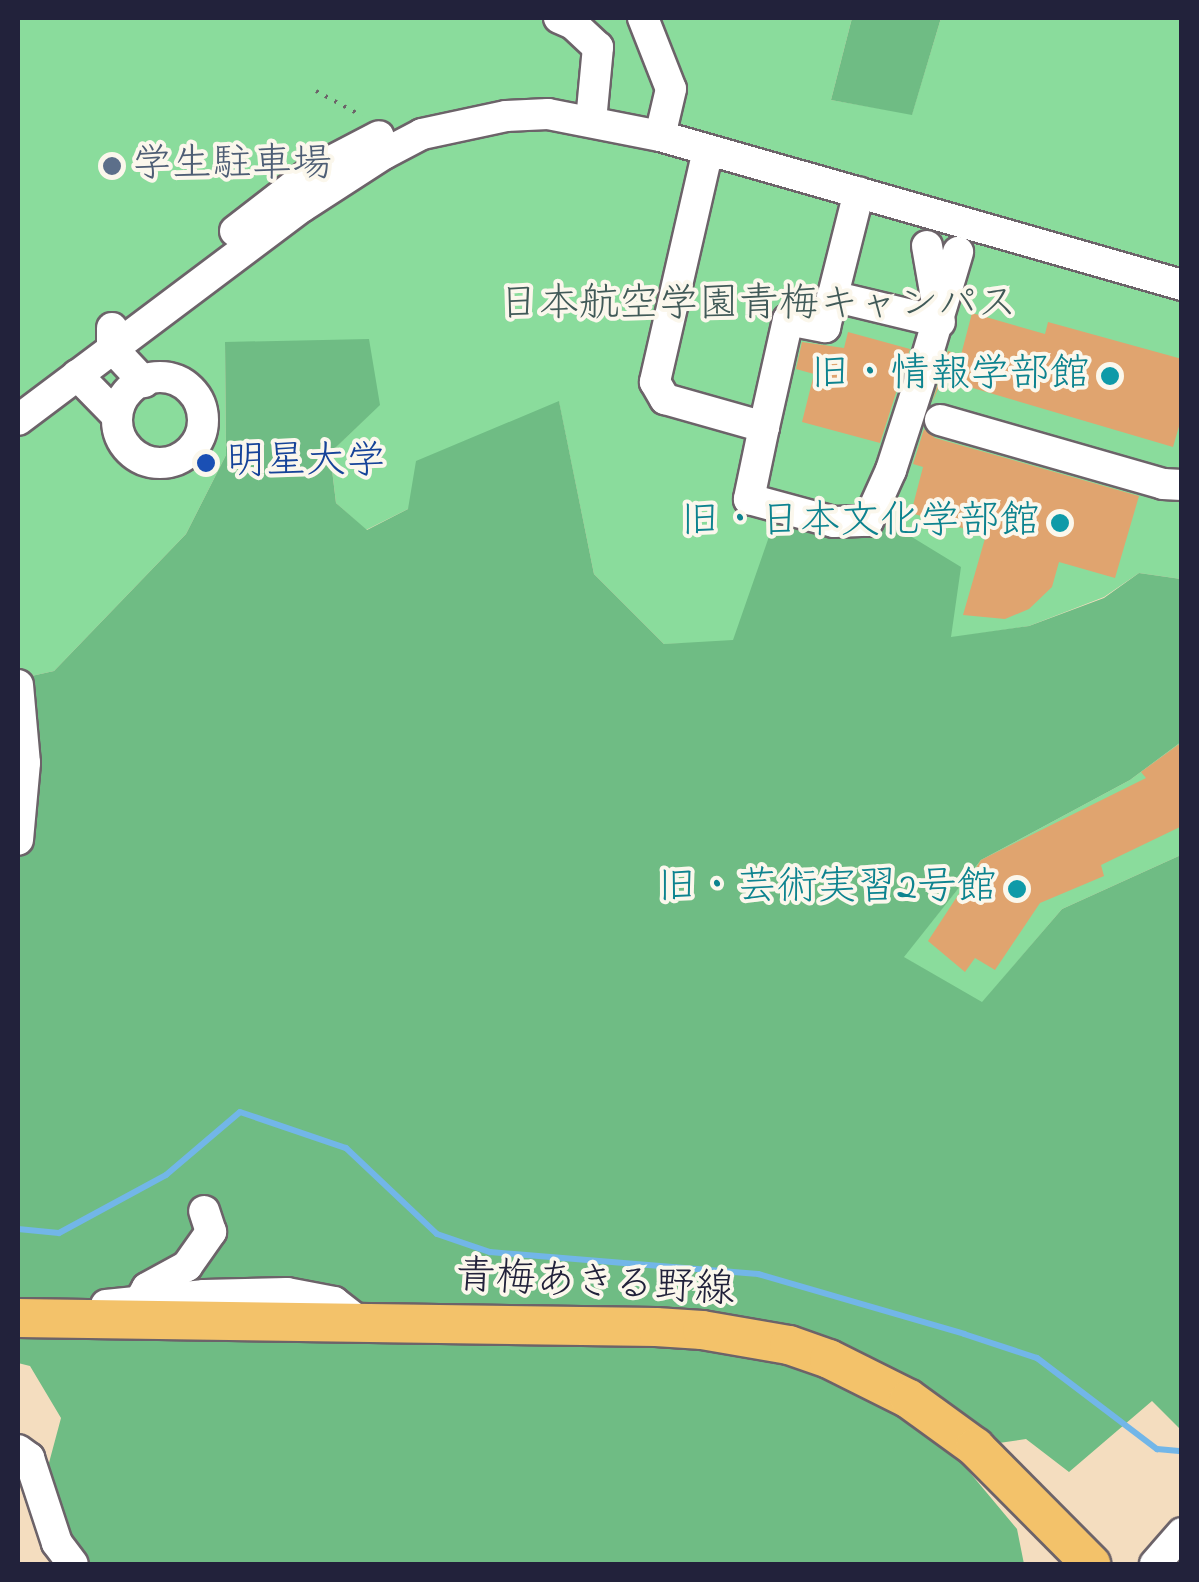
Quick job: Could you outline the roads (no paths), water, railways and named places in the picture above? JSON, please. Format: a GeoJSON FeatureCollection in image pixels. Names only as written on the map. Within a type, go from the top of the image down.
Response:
{"type":"FeatureCollection","features":[{"type":"Feature","properties":{"kind":"main road","name":"青梅あきる野線"},"geometry":{"type":"LineString","coordinates":[[18,1318],[357,1320],[686,1329],[789,1346],[829,1359],[909,1400],[975,1447],[1091,1564]]}},
{"type":"Feature","properties":{"kind":"street"},"geometry":{"type":"LineString","coordinates":[[643,18],[670,89],[662,126]]}},
{"type":"Feature","properties":{"kind":"street"},"geometry":{"type":"LineString","coordinates":[[566,20],[598,47],[592,112]]}},
{"type":"Feature","properties":{"kind":"street"},"geometry":{"type":"LineString","coordinates":[[18,420],[302,206],[422,134],[506,116],[592,112],[662,126],[1182,266]]}},
{"type":"Feature","properties":{"kind":"street"},"geometry":{"type":"LineString","coordinates":[[662,126],[708,150],[1182,285]]}},
{"type":"Feature","properties":{"kind":"street"},"geometry":{"type":"LineString","coordinates":[[708,150],[655,382],[666,400],[764,428]]}},
{"type":"Feature","properties":{"kind":"street"},"geometry":{"type":"LineString","coordinates":[[859,192],[824,327],[788,320],[749,498],[834,522],[868,520],[891,470],[923,416],[922,372],[958,252]]}},
{"type":"Feature","properties":{"kind":"street"},"geometry":{"type":"LineString","coordinates":[[927,246],[940,322]]}},
{"type":"Feature","properties":{"kind":"street"},"geometry":{"type":"LineString","coordinates":[[832,296],[940,322]]}},
{"type":"Feature","properties":{"kind":"street"},"geometry":{"type":"LineString","coordinates":[[112,348],[144,382]]}},
{"type":"Feature","properties":{"kind":"street"},"geometry":{"type":"LineString","coordinates":[[77,375],[116,416]]}},
{"type":"Feature","properties":{"kind":"street"},"geometry":{"type":"LineString","coordinates":[[168,375],[190,387],[203,408],[202,430],[191,450],[167,463],[146,462],[119,436],[116,416],[126,392],[144,382],[168,375]]}},
{"type":"Feature","properties":{"kind":"street"},"geometry":{"type":"LineString","coordinates":[[923,416],[1163,484],[1182,485]]}},
{"type":"Feature","properties":{"kind":"street"},"geometry":{"type":"LineString","coordinates":[[18,685],[25,763],[18,840]]}},
{"type":"Feature","properties":{"kind":"street"},"geometry":{"type":"LineString","coordinates":[[139,1302],[147,1288],[187,1266],[211,1232],[204,1212]]}},
{"type":"Feature","properties":{"kind":"street"},"geometry":{"type":"LineString","coordinates":[[78,1318],[91,1307],[287,1293],[334,1302],[357,1320]]}},
{"type":"Feature","properties":{"kind":"street"},"geometry":{"type":"LineString","coordinates":[[18,1450],[29,1458],[57,1543],[73,1564]]}},
{"type":"Feature","properties":{"kind":"street"},"geometry":{"type":"LineString","coordinates":[[1156,1564],[1182,1533]]}},
{"type":"Feature","properties":{"kind":"waterway"},"geometry":{"type":"LineString","coordinates":[[18,1229],[59,1233],[166,1175],[240,1112],[346,1148],[437,1234],[490,1252],[758,1274],[964,1334],[1037,1358],[1157,1449],[1182,1451]]}},
{"type":"Feature","properties":{"kind":"place","name":"学生駐車場"},"geometry":{"type":"Point","coordinates":[112,166]}},
{"type":"Feature","properties":{"kind":"place","name":"旧・情報学部館"},"geometry":{"type":"Point","coordinates":[1110,376]}},
{"type":"Feature","properties":{"kind":"place","name":"明星大学"},"geometry":{"type":"Point","coordinates":[206,463]}},
{"type":"Feature","properties":{"kind":"place","name":"旧・日本文化学部館"},"geometry":{"type":"Point","coordinates":[1060,523]}},
{"type":"Feature","properties":{"kind":"place","name":"旧・芸術実習2号館"},"geometry":{"type":"Point","coordinates":[1017,889]}},
{"type":"Feature","properties":{"kind":"park label","name":"日本航空学園青梅キャンパス"},"geometry":{"type":"Point","coordinates":[758,306]}}]}
